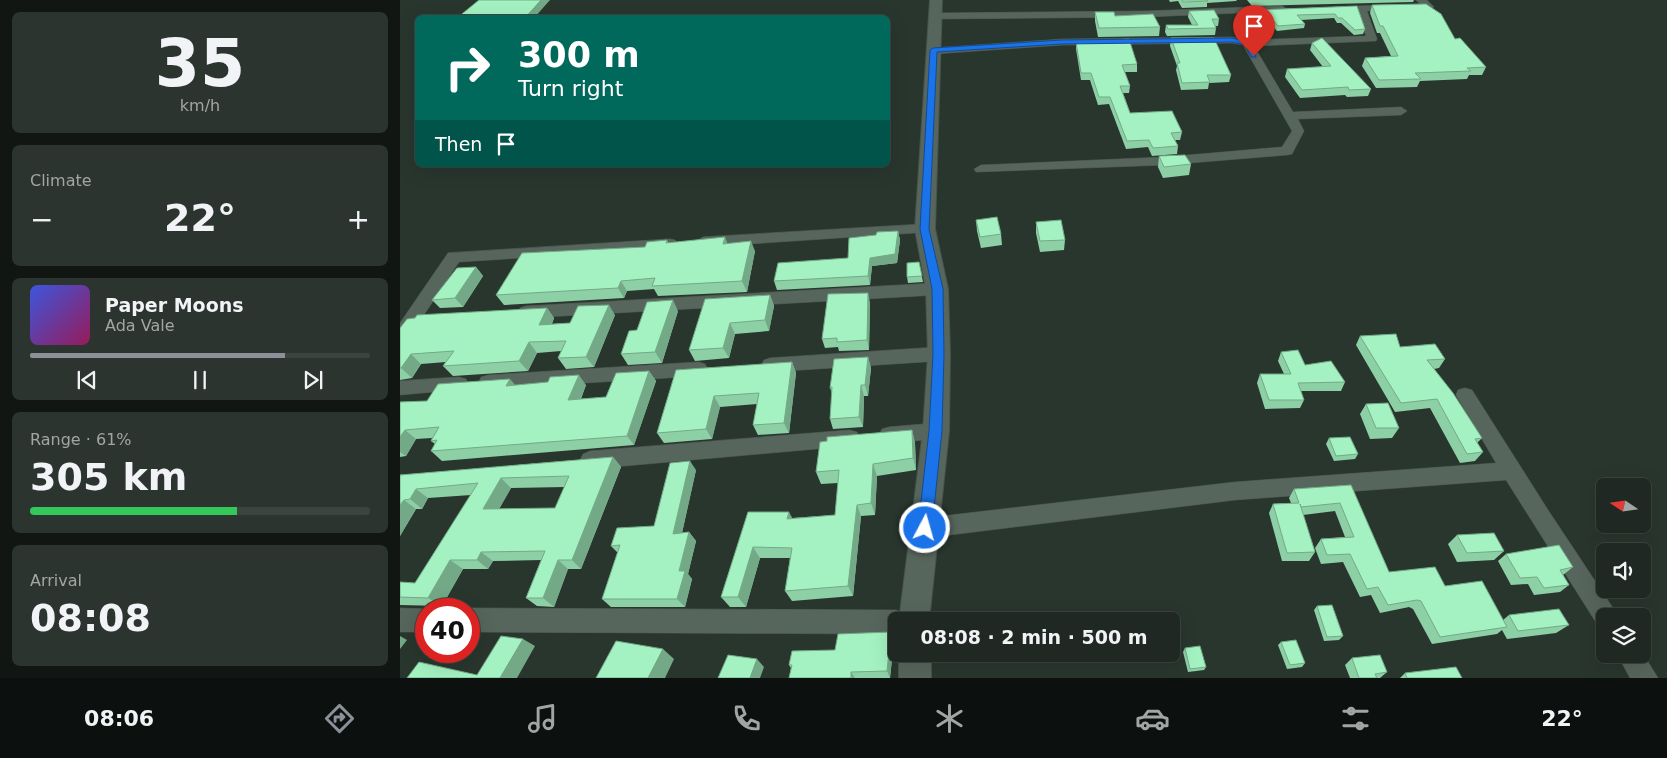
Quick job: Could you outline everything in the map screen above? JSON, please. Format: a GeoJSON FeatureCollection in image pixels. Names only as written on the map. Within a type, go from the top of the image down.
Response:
{"type":"FeatureCollection","features":[{"type":"Feature","properties":{"kind":"street"},"geometry":{"type":"LineString","coordinates":[[1139,0],[1146,14]]}},
{"type":"Feature","properties":{"kind":"street"},"geometry":{"type":"LineString","coordinates":[[933,50],[1062,42],[1232,40],[1247,43],[1372,39],[1361,8],[1429,7],[1422,0]]}},
{"type":"Feature","properties":{"kind":"street"},"geometry":{"type":"LineString","coordinates":[[915,612],[936,431],[939,354],[938,289],[924,229],[935,8],[1146,14],[1293,9]]}},
{"type":"Feature","properties":{"kind":"street"},"geometry":{"type":"LineString","coordinates":[[981,168],[1165,161],[1287,151],[1298,131],[1247,43]]}},
{"type":"Feature","properties":{"kind":"street"},"geometry":{"type":"LineString","coordinates":[[1289,116],[1401,111]]}},
{"type":"Feature","properties":{"kind":"street"},"geometry":{"type":"LineString","coordinates":[[400,337],[415,318],[454,257],[924,229]]}},
{"type":"Feature","properties":{"kind":"street"},"geometry":{"type":"LineString","coordinates":[[512,313],[938,289]]}},
{"type":"Feature","properties":{"kind":"street"},"geometry":{"type":"LineString","coordinates":[[415,318],[434,317]]}},
{"type":"Feature","properties":{"kind":"street"},"geometry":{"type":"LineString","coordinates":[[749,366],[939,354]]}},
{"type":"Feature","properties":{"kind":"street"},"geometry":{"type":"LineString","coordinates":[[400,388],[719,368]]}},
{"type":"Feature","properties":{"kind":"street"},"geometry":{"type":"LineString","coordinates":[[1465,395],[1600,608]]}},
{"type":"Feature","properties":{"kind":"street"},"geometry":{"type":"LineString","coordinates":[[569,461],[936,431]]}},
{"type":"Feature","properties":{"kind":"street"},"geometry":{"type":"LineString","coordinates":[[925,528],[1235,490],[1512,471]]}},
{"type":"Feature","properties":{"kind":"street"},"geometry":{"type":"LineString","coordinates":[[400,620],[415,620]]}},
{"type":"Feature","properties":{"kind":"street"},"geometry":{"type":"LineString","coordinates":[[480,620],[888,622]]}},
{"type":"Feature","properties":{"kind":"street"},"geometry":{"type":"LineString","coordinates":[[915,662],[915,678]]}},
{"type":"Feature","properties":{"kind":"street"},"geometry":{"type":"LineString","coordinates":[[1635,663],[1645,678]]}},
{"type":"Feature","properties":{"kind":"building"},"geometry":{"type":"Polygon","coordinates":[[[479,0],[541,0],[528,15],[461,15],[479,0]]]}},
{"type":"Feature","properties":{"kind":"building"},"geometry":{"type":"Polygon","coordinates":[[[1182,0],[1207,0],[1208,1],[1183,2],[1182,0]]]}},
{"type":"Feature","properties":{"kind":"building"},"geometry":{"type":"Polygon","coordinates":[[[1426,4],[1441,14],[1455,39],[1460,38],[1486,67],[1467,68],[1471,71],[1415,73],[1421,79],[1379,80],[1365,58],[1398,56],[1383,26],[1380,26],[1372,5],[1426,4]]]}},
{"type":"Feature","properties":{"kind":"building"},"geometry":{"type":"Polygon","coordinates":[[[1357,6],[1365,29],[1355,30],[1335,14],[1297,15],[1305,24],[1278,26],[1273,20],[1267,20],[1258,10],[1357,6]]]}},
{"type":"Feature","properties":{"kind":"building"},"geometry":{"type":"Polygon","coordinates":[[[1214,10],[1219,19],[1212,19],[1216,28],[1168,29],[1166,25],[1198,25],[1189,11],[1214,10]]]}},
{"type":"Feature","properties":{"kind":"building"},"geometry":{"type":"Polygon","coordinates":[[[1095,12],[1114,12],[1115,16],[1153,14],[1160,27],[1099,28],[1095,12]]]}},
{"type":"Feature","properties":{"kind":"building"},"geometry":{"type":"Polygon","coordinates":[[[1171,38],[1214,38],[1231,75],[1207,75],[1210,82],[1182,83],[1177,63],[1180,63],[1171,38]]]}},
{"type":"Feature","properties":{"kind":"building"},"geometry":{"type":"Polygon","coordinates":[[[1322,38],[1371,89],[1349,90],[1348,87],[1302,90],[1287,69],[1331,66],[1312,43],[1322,38]]]}},
{"type":"Feature","properties":{"kind":"building"},"geometry":{"type":"Polygon","coordinates":[[[1129,39],[1137,64],[1122,65],[1130,86],[1120,86],[1130,113],[1172,111],[1182,132],[1171,133],[1178,146],[1153,148],[1149,140],[1127,141],[1110,97],[1099,97],[1091,73],[1081,73],[1076,42],[1129,39]]]}},
{"type":"Feature","properties":{"kind":"building"},"geometry":{"type":"Polygon","coordinates":[[[1185,155],[1191,164],[1164,167],[1159,156],[1185,155]]]}},
{"type":"Feature","properties":{"kind":"building"},"geometry":{"type":"Polygon","coordinates":[[[997,217],[1001,234],[980,237],[976,220],[997,217]]]}},
{"type":"Feature","properties":{"kind":"building"},"geometry":{"type":"Polygon","coordinates":[[[1061,220],[1065,240],[1040,241],[1036,222],[1061,220]]]}},
{"type":"Feature","properties":{"kind":"building"},"geometry":{"type":"Polygon","coordinates":[[[898,231],[895,254],[870,258],[868,276],[774,281],[778,263],[848,258],[849,238],[876,235],[877,232],[898,231]]]}},
{"type":"Feature","properties":{"kind":"building"},"geometry":{"type":"Polygon","coordinates":[[[725,237],[723,244],[751,241],[742,281],[652,286],[655,278],[621,281],[618,288],[496,295],[522,253],[645,247],[647,242],[667,240],[666,243],[725,237]]]}},
{"type":"Feature","properties":{"kind":"building"},"geometry":{"type":"Polygon","coordinates":[[[919,262],[922,276],[907,277],[907,263],[919,262]]]}},
{"type":"Feature","properties":{"kind":"building"},"geometry":{"type":"Polygon","coordinates":[[[476,267],[455,298],[432,300],[457,268],[476,267]]]}},
{"type":"Feature","properties":{"kind":"building"},"geometry":{"type":"Polygon","coordinates":[[[868,293],[867,340],[837,342],[837,338],[822,339],[828,294],[868,293]]]}},
{"type":"Feature","properties":{"kind":"building"},"geometry":{"type":"Polygon","coordinates":[[[770,295],[765,320],[730,323],[723,348],[689,350],[705,299],[770,295]]]}},
{"type":"Feature","properties":{"kind":"building"},"geometry":{"type":"Polygon","coordinates":[[[673,300],[655,352],[621,354],[629,331],[637,330],[647,302],[673,300]]]}},
{"type":"Feature","properties":{"kind":"building"},"geometry":{"type":"Polygon","coordinates":[[[609,305],[586,357],[558,358],[566,341],[529,342],[519,361],[443,366],[454,351],[411,354],[400,368],[400,328],[407,319],[415,318],[417,315],[547,308],[539,325],[570,323],[578,306],[609,305]]]}},
{"type":"Feature","properties":{"kind":"building"},"geometry":{"type":"Polygon","coordinates":[[[1396,334],[1400,347],[1435,344],[1445,359],[1427,360],[1453,393],[1482,438],[1475,439],[1483,452],[1467,454],[1437,399],[1401,403],[1360,336],[1396,334]]]}},
{"type":"Feature","properties":{"kind":"building"},"geometry":{"type":"Polygon","coordinates":[[[1298,350],[1305,365],[1331,361],[1345,382],[1298,383],[1304,400],[1269,400],[1260,374],[1291,374],[1281,352],[1298,350]]]}},
{"type":"Feature","properties":{"kind":"building"},"geometry":{"type":"Polygon","coordinates":[[[868,357],[865,385],[861,385],[859,417],[830,419],[832,387],[830,388],[834,359],[868,357]]]}},
{"type":"Feature","properties":{"kind":"building"},"geometry":{"type":"Polygon","coordinates":[[[792,362],[784,423],[753,425],[759,393],[714,396],[706,429],[657,433],[676,370],[792,362]]]}},
{"type":"Feature","properties":{"kind":"building"},"geometry":{"type":"Polygon","coordinates":[[[649,371],[627,436],[431,451],[437,440],[431,441],[439,427],[405,430],[400,437],[400,402],[427,401],[438,384],[510,379],[506,386],[548,382],[550,377],[579,375],[568,400],[606,397],[616,373],[649,371]]]}},
{"type":"Feature","properties":{"kind":"building"},"geometry":{"type":"Polygon","coordinates":[[[1388,403],[1399,428],[1376,428],[1366,404],[1388,403]]]}},
{"type":"Feature","properties":{"kind":"building"},"geometry":{"type":"Polygon","coordinates":[[[912,430],[913,458],[873,464],[871,503],[857,505],[848,586],[785,591],[792,548],[753,547],[738,597],[721,597],[748,512],[789,512],[787,519],[835,515],[839,470],[816,472],[820,442],[827,441],[827,437],[912,430]]]}},
{"type":"Feature","properties":{"kind":"building"},"geometry":{"type":"Polygon","coordinates":[[[1350,437],[1358,454],[1336,456],[1329,438],[1350,437]]]}},
{"type":"Feature","properties":{"kind":"building"},"geometry":{"type":"Polygon","coordinates":[[[613,457],[572,560],[558,560],[543,598],[526,598],[545,551],[481,552],[477,560],[450,560],[428,598],[400,597],[400,582],[415,583],[478,483],[416,489],[410,499],[404,500],[400,505],[400,475],[613,457]],[[569,476],[501,478],[483,509],[555,508],[569,476]]]}},
{"type":"Feature","properties":{"kind":"building"},"geometry":{"type":"Polygon","coordinates":[[[690,461],[673,534],[689,532],[679,571],[685,571],[677,599],[602,599],[620,545],[611,546],[617,528],[654,526],[670,463],[690,461]]]}},
{"type":"Feature","properties":{"kind":"building"},"geometry":{"type":"Polygon","coordinates":[[[1351,485],[1389,572],[1435,567],[1445,586],[1482,581],[1507,627],[1440,637],[1421,601],[1388,605],[1378,587],[1367,589],[1350,554],[1327,555],[1321,539],[1354,537],[1340,503],[1301,507],[1300,504],[1315,552],[1287,553],[1273,504],[1299,503],[1294,489],[1351,485]]]}},
{"type":"Feature","properties":{"kind":"building"},"geometry":{"type":"Polygon","coordinates":[[[1494,533],[1504,551],[1467,553],[1457,535],[1494,533]]]}},
{"type":"Feature","properties":{"kind":"building"},"geometry":{"type":"Polygon","coordinates":[[[1559,545],[1573,567],[1560,570],[1569,585],[1544,588],[1537,577],[1520,578],[1506,554],[1559,545]]]}},
{"type":"Feature","properties":{"kind":"building"},"geometry":{"type":"Polygon","coordinates":[[[1332,605],[1343,636],[1327,637],[1317,606],[1332,605]]]}},
{"type":"Feature","properties":{"kind":"building"},"geometry":{"type":"Polygon","coordinates":[[[1559,609],[1569,625],[1518,631],[1509,615],[1559,609]]]}},
{"type":"Feature","properties":{"kind":"building"},"geometry":{"type":"Polygon","coordinates":[[[888,632],[887,671],[851,672],[851,678],[789,678],[792,665],[789,665],[792,651],[835,650],[838,634],[888,632]]]}},
{"type":"Feature","properties":{"kind":"building"},"geometry":{"type":"Polygon","coordinates":[[[501,636],[523,639],[500,678],[407,678],[418,663],[477,675],[501,636]]]}},
{"type":"Feature","properties":{"kind":"building"},"geometry":{"type":"Polygon","coordinates":[[[1296,640],[1305,663],[1290,665],[1281,642],[1296,640]]]}},
{"type":"Feature","properties":{"kind":"building"},"geometry":{"type":"Polygon","coordinates":[[[616,641],[663,649],[648,678],[596,678],[616,641]]]}},
{"type":"Feature","properties":{"kind":"building"},"geometry":{"type":"Polygon","coordinates":[[[1200,646],[1206,667],[1190,669],[1185,648],[1200,646]]]}},
{"type":"Feature","properties":{"kind":"building"},"geometry":{"type":"Polygon","coordinates":[[[728,655],[757,659],[750,678],[718,678],[728,655]]]}},
{"type":"Feature","properties":{"kind":"building"},"geometry":{"type":"Polygon","coordinates":[[[1380,655],[1387,672],[1375,674],[1377,678],[1359,678],[1352,658],[1380,655]]]}},
{"type":"Feature","properties":{"kind":"building"},"geometry":{"type":"Polygon","coordinates":[[[1456,667],[1462,678],[1407,678],[1405,673],[1456,667]]]}},
{"type":"Feature","properties":{"kind":"route"},"geometry":{"type":"LineString","coordinates":[[925,528],[936,431],[939,354],[938,289],[924,229],[933,50],[1062,42],[1232,40],[1247,43],[1254,56]]}}]}
